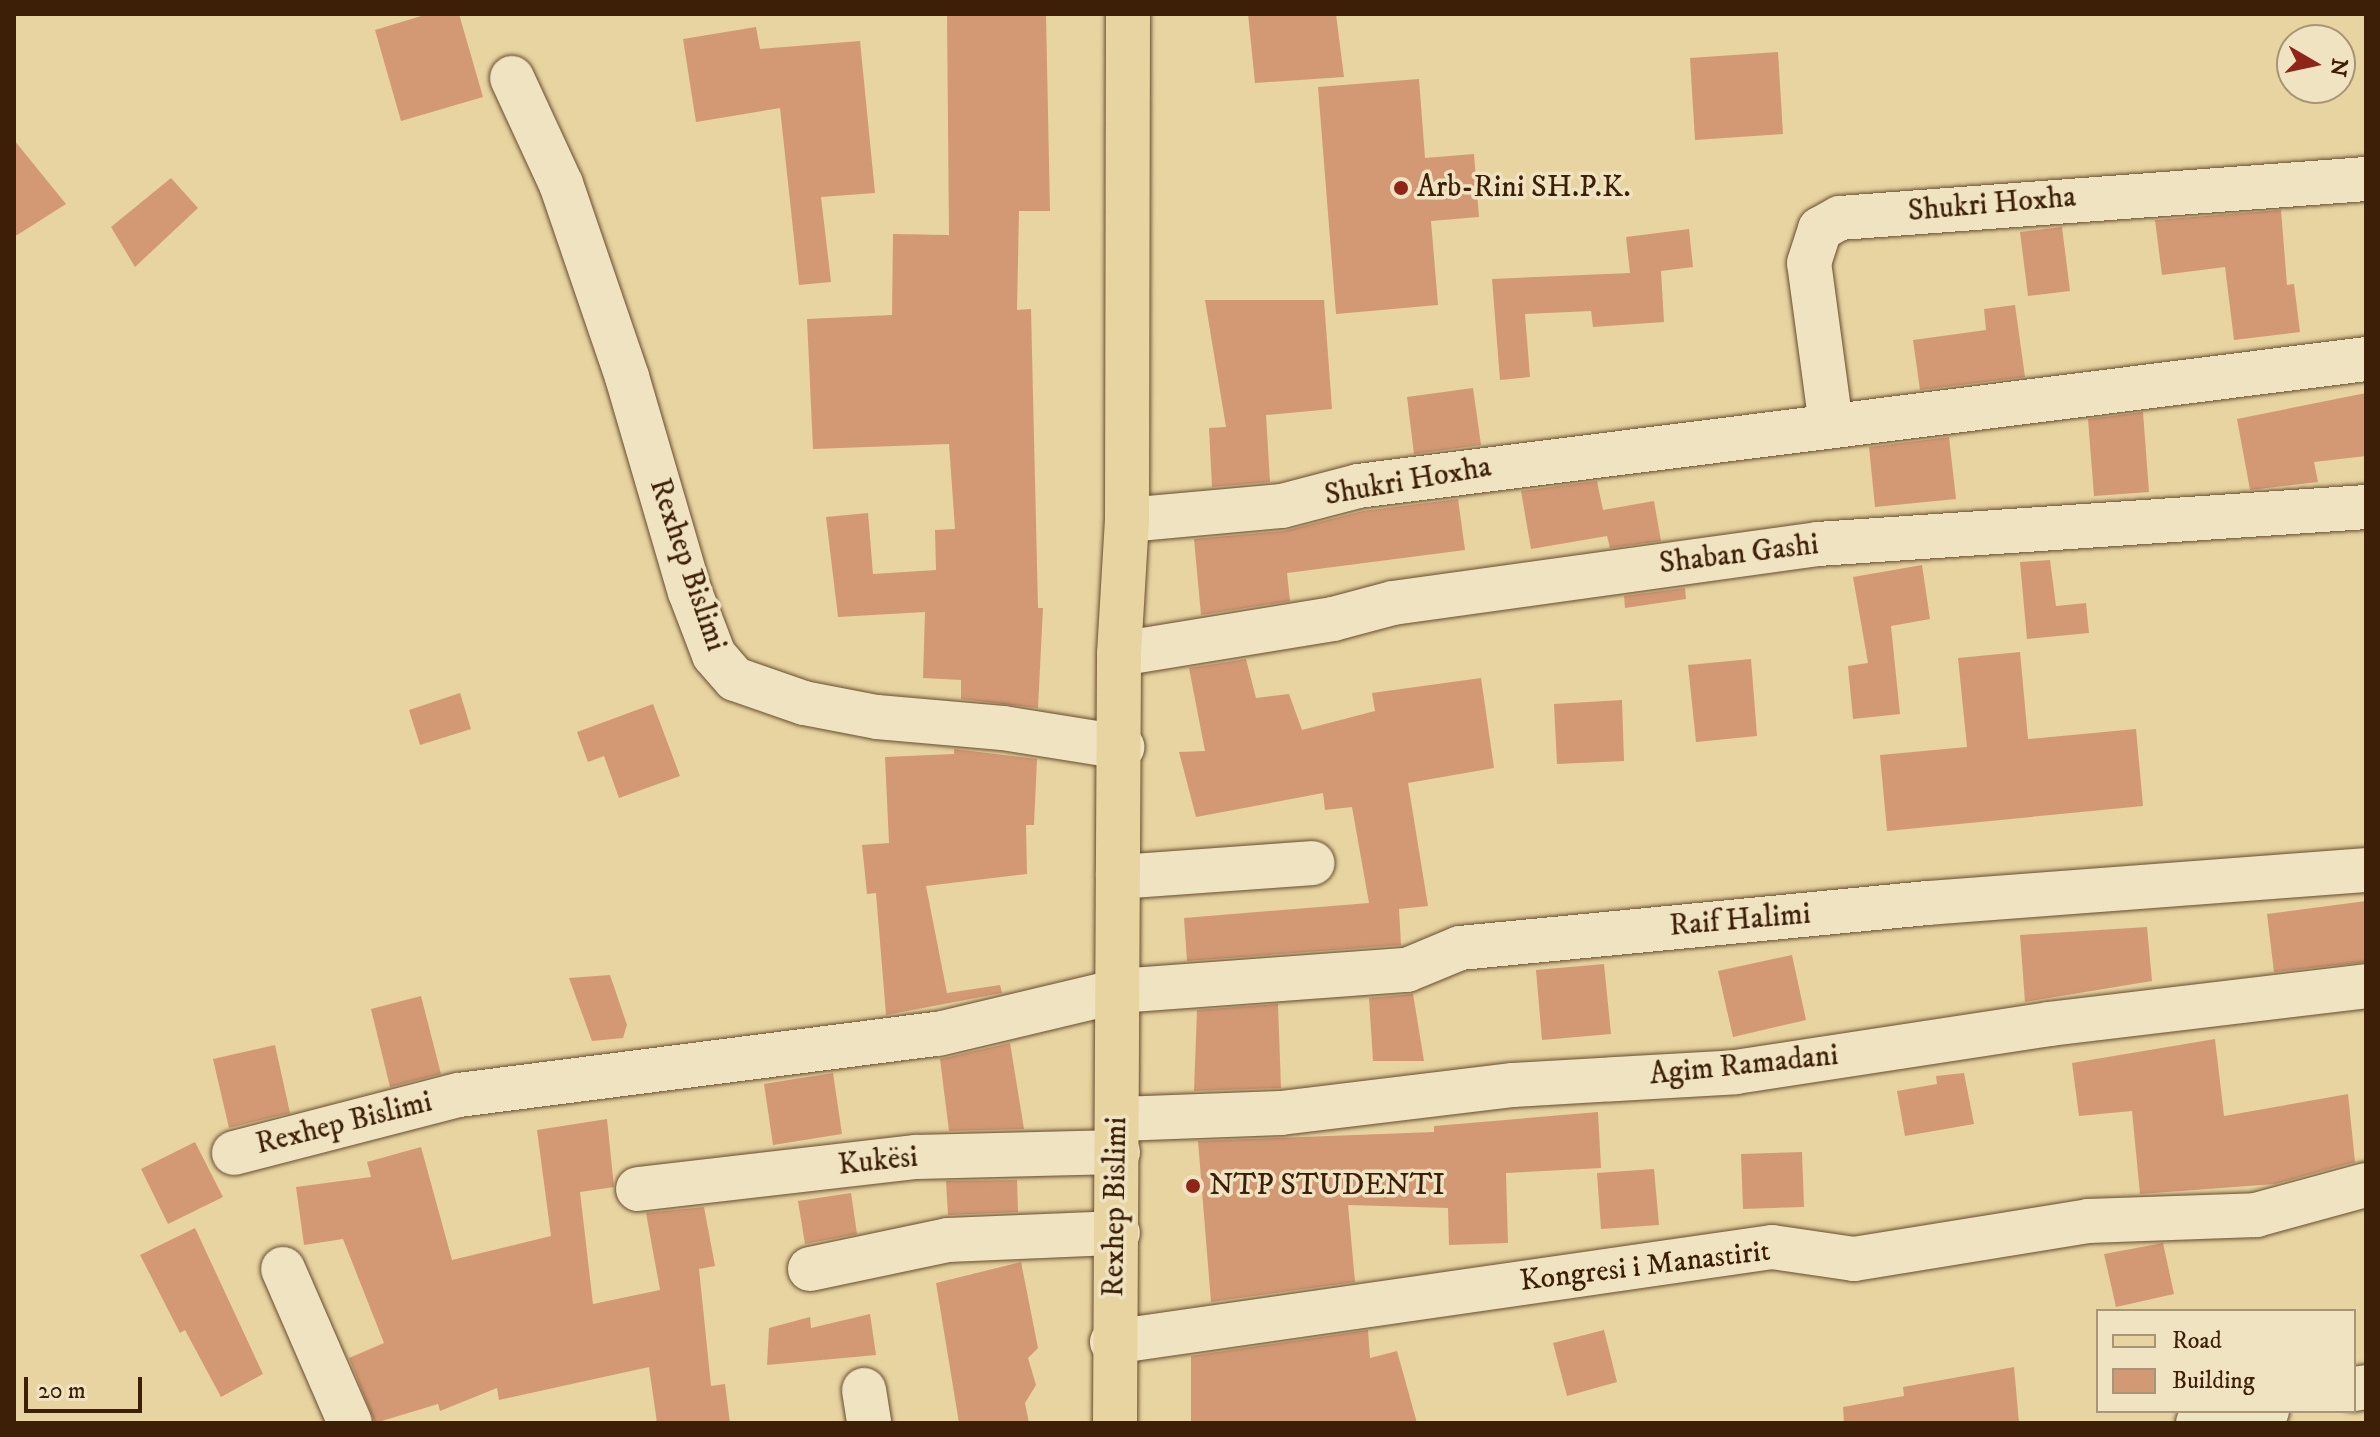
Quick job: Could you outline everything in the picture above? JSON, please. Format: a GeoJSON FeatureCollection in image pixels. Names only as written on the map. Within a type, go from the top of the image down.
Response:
{"type":"FeatureCollection","features":[{"type":"Feature","properties":{"kind":"main road","name":"Rexhep Bislimi"},"geometry":{"type":"LineString","coordinates":[[1115,1423],[1112,1342],[1118,1233],[1118,877],[1122,747],[1119,654],[1127,520],[1128,14]]}},
{"type":"Feature","properties":{"kind":"street","name":"Rexhep Bislimi"},"geometry":{"type":"LineString","coordinates":[[512,78],[561,184],[627,377],[690,592],[714,655],[735,679],[804,703],[877,717],[1003,728],[1122,747]]}},
{"type":"Feature","properties":{"kind":"street","name":"Shukri Hoxha"},"geometry":{"type":"LineString","coordinates":[[1831,425],[1809,263],[1820,229],[1840,218],[2366,179]]}},
{"type":"Feature","properties":{"kind":"street","name":"Shukri Hoxha"},"geometry":{"type":"LineString","coordinates":[[1127,520],[1282,506],[1358,486],[2366,359]]}},
{"type":"Feature","properties":{"kind":"street","name":"Shaban Gashi"},"geometry":{"type":"LineString","coordinates":[[1119,654],[1333,619],[1393,603],[1818,544],[2366,507]]}},
{"type":"Feature","properties":{"kind":"street"},"geometry":{"type":"LineString","coordinates":[[1118,877],[1312,863]]}},
{"type":"Feature","properties":{"kind":"street","name":"Raif Halimi"},"geometry":{"type":"LineString","coordinates":[[1118,991],[1407,970],[1460,948],[1928,903],[2366,870]]}},
{"type":"Feature","properties":{"kind":"street","name":"Agim Ramadani"},"geometry":{"type":"LineString","coordinates":[[1118,1135],[1513,1085],[1736,1072],[2049,1024],[2366,986]]}},
{"type":"Feature","properties":{"kind":"street","name":"Rexhep Bislimi"},"geometry":{"type":"LineString","coordinates":[[234,1153],[459,1095],[938,1034],[1118,991]]}},
{"type":"Feature","properties":{"kind":"street","name":"Kukësi"},"geometry":{"type":"LineString","coordinates":[[638,1189],[1118,1135]]}},
{"type":"Feature","properties":{"kind":"street","name":"Kongresi i Manastirit"},"geometry":{"type":"LineString","coordinates":[[1112,1342],[1772,1247],[1854,1259],[2088,1221],[2256,1215],[2366,1185]]}},
{"type":"Feature","properties":{"kind":"street"},"geometry":{"type":"LineString","coordinates":[[810,1269],[948,1240],[1118,1233]]}},
{"type":"Feature","properties":{"kind":"street"},"geometry":{"type":"LineString","coordinates":[[283,1269],[350,1423]]}},
{"type":"Feature","properties":{"kind":"street"},"geometry":{"type":"LineString","coordinates":[[2198,1423],[2256,1413]]}},
{"type":"Feature","properties":{"kind":"building"},"geometry":{"type":"Polygon","coordinates":[[[428,14],[459,14],[483,97],[401,121],[375,30],[428,14]]]}},
{"type":"Feature","properties":{"kind":"building"},"geometry":{"type":"Polygon","coordinates":[[[947,14],[1046,14],[1050,211],[1019,211],[1017,310],[1031,309],[1038,608],[1043,608],[1038,708],[961,699],[961,680],[923,678],[925,612],[838,617],[826,517],[868,513],[873,574],[936,570],[935,530],[955,529],[949,444],[813,449],[807,319],[892,315],[893,234],[949,235],[947,14]]]}},
{"type":"Feature","properties":{"kind":"building"},"geometry":{"type":"Polygon","coordinates":[[[1248,14],[1336,14],[1344,77],[1255,83],[1248,14]]]}},
{"type":"Feature","properties":{"kind":"building"},"geometry":{"type":"Polygon","coordinates":[[[756,27],[760,49],[860,41],[875,193],[821,197],[831,282],[799,285],[780,108],[696,122],[683,39],[756,27]]]}},
{"type":"Feature","properties":{"kind":"building"},"geometry":{"type":"Polygon","coordinates":[[[1778,52],[1783,134],[1695,140],[1690,58],[1778,52]]]}},
{"type":"Feature","properties":{"kind":"building","name":"Arb-Rini SH.P.K."},"geometry":{"type":"Polygon","coordinates":[[[1419,79],[1425,158],[1474,154],[1479,217],[1431,221],[1438,305],[1336,314],[1318,87],[1419,79]]]}},
{"type":"Feature","properties":{"kind":"building"},"geometry":{"type":"Polygon","coordinates":[[[14,140],[66,204],[14,237],[14,140]]]}},
{"type":"Feature","properties":{"kind":"building"},"geometry":{"type":"Polygon","coordinates":[[[171,178],[198,208],[135,267],[111,227],[171,178]]]}},
{"type":"Feature","properties":{"kind":"building"},"geometry":{"type":"Polygon","coordinates":[[[2281,210],[2287,285],[2294,284],[2300,332],[2234,340],[2225,267],[2162,275],[2155,220],[2281,210]]]}},
{"type":"Feature","properties":{"kind":"building"},"geometry":{"type":"Polygon","coordinates":[[[2062,227],[2070,291],[2028,296],[2020,232],[2062,227]]]}},
{"type":"Feature","properties":{"kind":"building"},"geometry":{"type":"Polygon","coordinates":[[[1689,229],[1693,267],[1661,271],[1664,322],[1593,327],[1591,311],[1525,314],[1530,377],[1500,380],[1492,279],[1630,273],[1626,237],[1689,229]]]}},
{"type":"Feature","properties":{"kind":"building"},"geometry":{"type":"Polygon","coordinates":[[[1205,300],[1324,300],[1332,409],[1266,415],[1270,482],[1212,487],[1209,428],[1226,427],[1205,300]]]}},
{"type":"Feature","properties":{"kind":"building"},"geometry":{"type":"Polygon","coordinates":[[[2015,305],[2025,377],[1920,390],[1913,340],[1986,330],[1984,309],[2015,305]]]}},
{"type":"Feature","properties":{"kind":"building"},"geometry":{"type":"Polygon","coordinates":[[[1473,388],[1481,445],[1414,454],[1407,397],[1473,388]]]}},
{"type":"Feature","properties":{"kind":"building"},"geometry":{"type":"Polygon","coordinates":[[[2366,393],[2366,456],[2314,462],[2318,482],[2250,490],[2237,419],[2366,393]]]}},
{"type":"Feature","properties":{"kind":"building"},"geometry":{"type":"Polygon","coordinates":[[[2143,412],[2149,492],[2094,496],[2088,419],[2143,412]]]}},
{"type":"Feature","properties":{"kind":"building"},"geometry":{"type":"Polygon","coordinates":[[[1949,437],[1956,499],[1875,507],[1869,447],[1949,437]]]}},
{"type":"Feature","properties":{"kind":"building"},"geometry":{"type":"Polygon","coordinates":[[[1597,481],[1603,510],[1654,501],[1661,541],[1610,548],[1607,536],[1531,549],[1521,491],[1597,481]]]}},
{"type":"Feature","properties":{"kind":"building"},"geometry":{"type":"Polygon","coordinates":[[[1458,499],[1465,550],[1287,573],[1290,601],[1201,615],[1194,539],[1284,531],[1363,511],[1458,499]]]}},
{"type":"Feature","properties":{"kind":"building"},"geometry":{"type":"Polygon","coordinates":[[[2050,560],[2056,606],[2086,603],[2089,633],[2027,639],[2020,562],[2050,560]]]}},
{"type":"Feature","properties":{"kind":"building"},"geometry":{"type":"Polygon","coordinates":[[[1922,565],[1930,619],[1891,626],[1900,714],[1853,719],[1848,666],[1868,663],[1853,577],[1922,565]]]}},
{"type":"Feature","properties":{"kind":"building"},"geometry":{"type":"Polygon","coordinates":[[[1685,588],[1686,599],[1625,608],[1624,596],[1685,588]]]}},
{"type":"Feature","properties":{"kind":"building"},"geometry":{"type":"Polygon","coordinates":[[[2020,652],[2028,739],[2136,729],[2143,806],[1887,831],[1880,755],[1967,747],[1958,658],[2020,652]]]}},
{"type":"Feature","properties":{"kind":"building"},"geometry":{"type":"Polygon","coordinates":[[[1246,659],[1256,698],[1289,694],[1302,730],[1375,711],[1372,693],[1481,678],[1494,768],[1408,783],[1428,906],[1399,909],[1401,945],[1187,961],[1184,918],[1369,903],[1352,807],[1325,810],[1323,793],[1196,817],[1179,752],[1205,751],[1189,668],[1246,659]]]}},
{"type":"Feature","properties":{"kind":"building"},"geometry":{"type":"Polygon","coordinates":[[[1751,659],[1757,736],[1696,742],[1688,665],[1751,659]]]}},
{"type":"Feature","properties":{"kind":"building"},"geometry":{"type":"Polygon","coordinates":[[[460,693],[471,729],[420,745],[409,710],[460,693]]]}},
{"type":"Feature","properties":{"kind":"building"},"geometry":{"type":"Polygon","coordinates":[[[1622,700],[1624,761],[1557,764],[1554,704],[1622,700]]]}},
{"type":"Feature","properties":{"kind":"building"},"geometry":{"type":"Polygon","coordinates":[[[653,704],[680,776],[619,798],[604,756],[588,762],[577,732],[653,704]]]}},
{"type":"Feature","properties":{"kind":"building"},"geometry":{"type":"Polygon","coordinates":[[[954,749],[1037,759],[1034,825],[1026,825],[1027,874],[926,886],[947,993],[1000,985],[1002,993],[886,1015],[876,893],[867,894],[862,845],[889,843],[885,757],[954,754],[954,749]]]}},
{"type":"Feature","properties":{"kind":"building"},"geometry":{"type":"Polygon","coordinates":[[[2366,901],[2366,962],[2274,972],[2267,914],[2366,901]]]}},
{"type":"Feature","properties":{"kind":"building"},"geometry":{"type":"Polygon","coordinates":[[[2147,927],[2152,981],[2025,1002],[2020,935],[2147,927]]]}},
{"type":"Feature","properties":{"kind":"building"},"geometry":{"type":"Polygon","coordinates":[[[1792,955],[1806,1020],[1733,1037],[1718,971],[1792,955]]]}},
{"type":"Feature","properties":{"kind":"building"},"geometry":{"type":"Polygon","coordinates":[[[1604,964],[1611,1034],[1542,1040],[1536,970],[1604,964]]]}},
{"type":"Feature","properties":{"kind":"building"},"geometry":{"type":"Polygon","coordinates":[[[610,975],[627,1025],[623,1038],[592,1041],[569,978],[610,975]]]}},
{"type":"Feature","properties":{"kind":"building"},"geometry":{"type":"Polygon","coordinates":[[[1413,994],[1424,1061],[1373,1061],[1369,998],[1413,994]]]}},
{"type":"Feature","properties":{"kind":"building"},"geometry":{"type":"Polygon","coordinates":[[[421,996],[441,1074],[390,1087],[371,1009],[421,996]]]}},
{"type":"Feature","properties":{"kind":"building"},"geometry":{"type":"Polygon","coordinates":[[[1278,1004],[1281,1088],[1194,1091],[1197,1010],[1278,1004]]]}},
{"type":"Feature","properties":{"kind":"building"},"geometry":{"type":"Polygon","coordinates":[[[2215,1039],[2224,1116],[2348,1094],[2355,1162],[2275,1184],[2140,1194],[2132,1111],[2079,1116],[2072,1063],[2215,1039]]]}},
{"type":"Feature","properties":{"kind":"building"},"geometry":{"type":"Polygon","coordinates":[[[1010,1043],[1024,1129],[949,1131],[940,1059],[1010,1043]]]}},
{"type":"Feature","properties":{"kind":"building"},"geometry":{"type":"Polygon","coordinates":[[[275,1045],[290,1113],[229,1128],[213,1059],[275,1045]]]}},
{"type":"Feature","properties":{"kind":"building"},"geometry":{"type":"Polygon","coordinates":[[[833,1073],[842,1134],[773,1145],[764,1084],[833,1073]]]}},
{"type":"Feature","properties":{"kind":"building"},"geometry":{"type":"Polygon","coordinates":[[[1964,1073],[1974,1124],[1905,1136],[1897,1091],[1937,1084],[1936,1076],[1964,1073]]]}},
{"type":"Feature","properties":{"kind":"building"},"geometry":{"type":"Polygon","coordinates":[[[1598,1112],[1601,1168],[1506,1173],[1508,1243],[1449,1245],[1448,1208],[1348,1205],[1355,1282],[1211,1302],[1198,1141],[1434,1132],[1434,1126],[1598,1112]]]}},
{"type":"Feature","properties":{"kind":"building"},"geometry":{"type":"Polygon","coordinates":[[[607,1119],[614,1187],[580,1192],[593,1304],[660,1290],[646,1213],[704,1207],[715,1266],[699,1269],[711,1386],[725,1384],[730,1423],[657,1423],[649,1367],[499,1400],[497,1388],[440,1411],[438,1404],[375,1423],[349,1358],[384,1343],[343,1239],[304,1245],[296,1187],[371,1177],[367,1162],[421,1147],[452,1260],[551,1236],[537,1130],[607,1119]]]}},
{"type":"Feature","properties":{"kind":"building"},"geometry":{"type":"Polygon","coordinates":[[[195,1142],[223,1197],[168,1224],[141,1169],[195,1142]]]}},
{"type":"Feature","properties":{"kind":"building"},"geometry":{"type":"Polygon","coordinates":[[[1802,1152],[1804,1207],[1743,1209],[1741,1154],[1802,1152]]]}},
{"type":"Feature","properties":{"kind":"building"},"geometry":{"type":"Polygon","coordinates":[[[1654,1169],[1659,1225],[1601,1229],[1597,1173],[1654,1169]]]}},
{"type":"Feature","properties":{"kind":"building"},"geometry":{"type":"Polygon","coordinates":[[[1017,1180],[1018,1212],[948,1215],[946,1181],[1017,1180]]]}},
{"type":"Feature","properties":{"kind":"building"},"geometry":{"type":"Polygon","coordinates":[[[851,1193],[857,1234],[805,1244],[798,1201],[851,1193]]]}},
{"type":"Feature","properties":{"kind":"building"},"geometry":{"type":"Polygon","coordinates":[[[195,1228],[263,1374],[221,1397],[185,1330],[180,1333],[140,1255],[195,1228]]]}},
{"type":"Feature","properties":{"kind":"building"},"geometry":{"type":"Polygon","coordinates":[[[2163,1243],[2174,1294],[2116,1307],[2104,1254],[2163,1243]]]}},
{"type":"Feature","properties":{"kind":"building"},"geometry":{"type":"Polygon","coordinates":[[[1021,1262],[1038,1348],[1028,1358],[1036,1385],[1025,1403],[1029,1423],[959,1423],[936,1283],[1021,1262]]]}},
{"type":"Feature","properties":{"kind":"building"},"geometry":{"type":"Polygon","coordinates":[[[870,1314],[876,1355],[767,1365],[769,1328],[810,1317],[811,1328],[870,1314]]]}},
{"type":"Feature","properties":{"kind":"building"},"geometry":{"type":"Polygon","coordinates":[[[1368,1330],[1370,1358],[1397,1351],[1417,1423],[1191,1423],[1191,1356],[1368,1330]]]}},
{"type":"Feature","properties":{"kind":"building"},"geometry":{"type":"Polygon","coordinates":[[[1604,1330],[1617,1382],[1567,1396],[1553,1343],[1604,1330]]]}},
{"type":"Feature","properties":{"kind":"building"},"geometry":{"type":"Polygon","coordinates":[[[2014,1367],[2019,1423],[1844,1423],[1843,1407],[1904,1396],[1903,1387],[2014,1367]]]}},
{"type":"Feature","properties":{"kind":"place","name":"Arb-Rini SH.P.K."},"geometry":{"type":"Point","coordinates":[1401,188]}},
{"type":"Feature","properties":{"kind":"place","name":"NTP STUDENTI"},"geometry":{"type":"Point","coordinates":[1193,1186]}}]}
